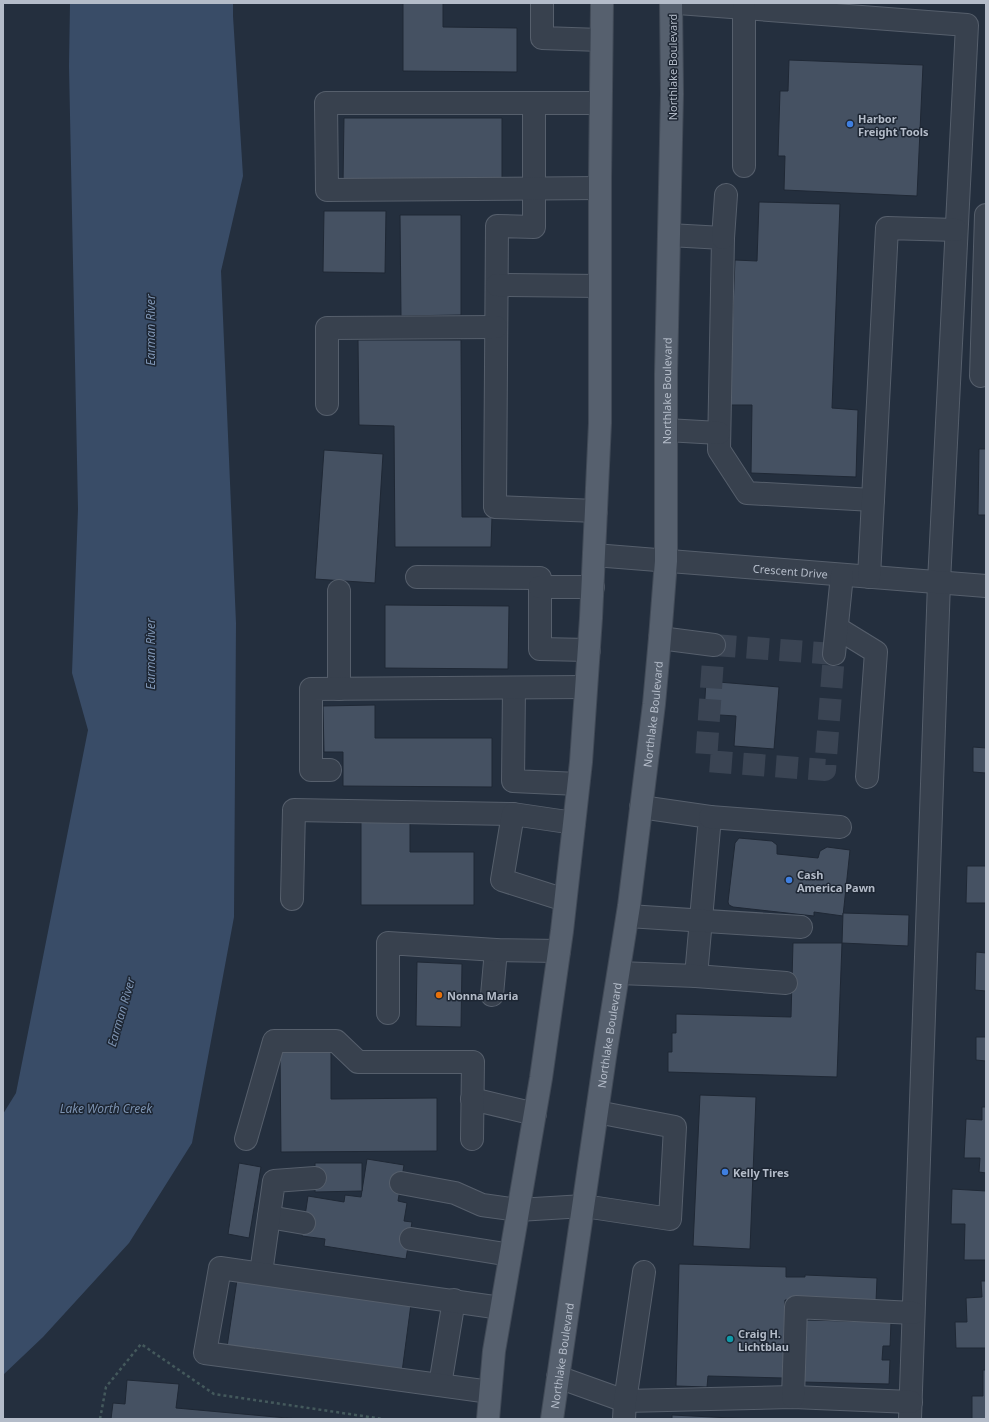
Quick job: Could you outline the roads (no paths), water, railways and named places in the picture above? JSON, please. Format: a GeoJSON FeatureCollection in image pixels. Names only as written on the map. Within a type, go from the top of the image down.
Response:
{"type":"FeatureCollection","features":[{"type":"Feature","properties":{"kind":"main road"},"geometry":{"type":"LineString","coordinates":[[488,1419],[494,1351],[535,1114],[559,951],[578,784],[589,650],[600,423],[600,103],[602,3]]}},
{"type":"Feature","properties":{"kind":"main road","name":"Northlake Boulevard"},"geometry":{"type":"LineString","coordinates":[[552,1419],[618,972],[628,916],[654,704],[660,638],[666,561],[666,430],[672,94],[671,3]]}},
{"type":"Feature","properties":{"kind":"street"},"geometry":{"type":"LineString","coordinates":[[542,3],[542,38],[601,40]]}},
{"type":"Feature","properties":{"kind":"street"},"geometry":{"type":"LineString","coordinates":[[558,1376],[625,1410],[793,1398],[910,1410],[939,582],[967,25],[678,3]]}},
{"type":"Feature","properties":{"kind":"street"},"geometry":{"type":"LineString","coordinates":[[744,8],[744,166]]}},
{"type":"Feature","properties":{"kind":"street"},"geometry":{"type":"LineString","coordinates":[[600,103],[326,103],[327,190],[600,188]]}},
{"type":"Feature","properties":{"kind":"street"},"geometry":{"type":"LineString","coordinates":[[534,103],[534,227],[497,226],[495,507],[596,511]]}},
{"type":"Feature","properties":{"kind":"street"},"geometry":{"type":"LineString","coordinates":[[726,195],[723,238],[719,450],[747,492],[873,500]]}},
{"type":"Feature","properties":{"kind":"street"},"geometry":{"type":"LineString","coordinates":[[981,376],[986,215]]}},
{"type":"Feature","properties":{"kind":"street"},"geometry":{"type":"LineString","coordinates":[[869,577],[887,228],[956,230]]}},
{"type":"Feature","properties":{"kind":"street"},"geometry":{"type":"LineString","coordinates":[[670,235],[723,238]]}},
{"type":"Feature","properties":{"kind":"street"},"geometry":{"type":"LineString","coordinates":[[497,285],[600,286]]}},
{"type":"Feature","properties":{"kind":"street"},"geometry":{"type":"LineString","coordinates":[[327,404],[327,328],[496,327]]}},
{"type":"Feature","properties":{"kind":"street"},"geometry":{"type":"LineString","coordinates":[[666,430],[719,433]]}},
{"type":"Feature","properties":{"kind":"street","name":"Crescent Drive"},"geometry":{"type":"LineString","coordinates":[[594,555],[986,586]]}},
{"type":"Feature","properties":{"kind":"street"},"geometry":{"type":"LineString","coordinates":[[834,654],[842,575]]}},
{"type":"Feature","properties":{"kind":"street"},"geometry":{"type":"LineString","coordinates":[[417,577],[540,578],[540,649],[589,650]]}},
{"type":"Feature","properties":{"kind":"street"},"geometry":{"type":"LineString","coordinates":[[540,587],[593,588]]}},
{"type":"Feature","properties":{"kind":"street"},"geometry":{"type":"LineString","coordinates":[[339,591],[339,689]]}},
{"type":"Feature","properties":{"kind":"street"},"geometry":{"type":"LineString","coordinates":[[837,628],[876,652],[867,777]]}},
{"type":"Feature","properties":{"kind":"street"},"geometry":{"type":"LineString","coordinates":[[660,638],[714,645]]}},
{"type":"Feature","properties":{"kind":"street"},"geometry":{"type":"LineString","coordinates":[[330,770],[311,770],[311,689],[586,687]]}},
{"type":"Feature","properties":{"kind":"street"},"geometry":{"type":"LineString","coordinates":[[514,688],[513,781],[578,784]]}},
{"type":"Feature","properties":{"kind":"street"},"geometry":{"type":"LineString","coordinates":[[641,807],[710,817],[840,827]]}},
{"type":"Feature","properties":{"kind":"street"},"geometry":{"type":"LineString","coordinates":[[292,899],[294,810],[513,814],[574,823]]}},
{"type":"Feature","properties":{"kind":"street"},"geometry":{"type":"LineString","coordinates":[[513,814],[502,880],[565,900]]}},
{"type":"Feature","properties":{"kind":"street"},"geometry":{"type":"LineString","coordinates":[[696,976],[710,817]]}},
{"type":"Feature","properties":{"kind":"street"},"geometry":{"type":"LineString","coordinates":[[628,916],[801,927]]}},
{"type":"Feature","properties":{"kind":"street"},"geometry":{"type":"LineString","coordinates":[[388,1013],[388,943],[496,950],[559,951]]}},
{"type":"Feature","properties":{"kind":"street"},"geometry":{"type":"LineString","coordinates":[[492,995],[496,950]]}},
{"type":"Feature","properties":{"kind":"street"},"geometry":{"type":"LineString","coordinates":[[618,972],[786,983]]}},
{"type":"Feature","properties":{"kind":"street"},"geometry":{"type":"LineString","coordinates":[[246,1140],[274,1041],[336,1041],[358,1062],[473,1062],[472,1139]]}},
{"type":"Feature","properties":{"kind":"street"},"geometry":{"type":"LineString","coordinates":[[472,1099],[535,1114]]}},
{"type":"Feature","properties":{"kind":"street"},"geometry":{"type":"LineString","coordinates":[[401,1183],[455,1192],[482,1204],[518,1210],[584,1206],[670,1219],[675,1127],[597,1112]]}},
{"type":"Feature","properties":{"kind":"street"},"geometry":{"type":"LineString","coordinates":[[261,1273],[274,1181],[316,1178]]}},
{"type":"Feature","properties":{"kind":"street"},"geometry":{"type":"LineString","coordinates":[[269,1217],[304,1223]]}},
{"type":"Feature","properties":{"kind":"street"},"geometry":{"type":"LineString","coordinates":[[411,1239],[510,1255]]}},
{"type":"Feature","properties":{"kind":"street"},"geometry":{"type":"LineString","coordinates":[[490,1392],[205,1352],[220,1268],[454,1300],[501,1308]]}},
{"type":"Feature","properties":{"kind":"street"},"geometry":{"type":"LineString","coordinates":[[625,1410],[644,1272]]}},
{"type":"Feature","properties":{"kind":"street"},"geometry":{"type":"LineString","coordinates":[[440,1385],[454,1300]]}},
{"type":"Feature","properties":{"kind":"street"},"geometry":{"type":"LineString","coordinates":[[793,1398],[796,1307],[913,1313]]}},
{"type":"Feature","properties":{"kind":"water","name":"Lake Worth Creek"},"geometry":{"type":"Polygon","coordinates":[[[70,3],[233,3],[243,176],[221,271],[236,623],[234,917],[192,1143],[129,1243],[43,1337],[3,1375],[3,1114],[16,1093],[88,730],[72,673],[78,509],[69,66],[70,3]]]}},
{"type":"Feature","properties":{"kind":"tunnel"},"geometry":{"type":"LineString","coordinates":[[714,645],[834,654],[825,770],[706,761],[714,645]]}},
{"type":"Feature","properties":{"kind":"place","name":"Harbor Freight Tools"},"geometry":{"type":"Point","coordinates":[850,124]}},
{"type":"Feature","properties":{"kind":"place","name":"Cash America Pawn"},"geometry":{"type":"Point","coordinates":[789,880]}},
{"type":"Feature","properties":{"kind":"place","name":"Nonna Maria"},"geometry":{"type":"Point","coordinates":[439,995]}},
{"type":"Feature","properties":{"kind":"place","name":"Kelly Tires"},"geometry":{"type":"Point","coordinates":[725,1172]}},
{"type":"Feature","properties":{"kind":"place","name":"Craig H. Lichtblau"},"geometry":{"type":"Point","coordinates":[730,1339]}},
{"type":"Feature","properties":{"kind":"water label","name":"Earman River"},"geometry":{"type":"Point","coordinates":[150,330]}},
{"type":"Feature","properties":{"kind":"water label","name":"Earman River"},"geometry":{"type":"Point","coordinates":[150,654]}},
{"type":"Feature","properties":{"kind":"water label","name":"Earman River"},"geometry":{"type":"Point","coordinates":[121,1012]}}]}
